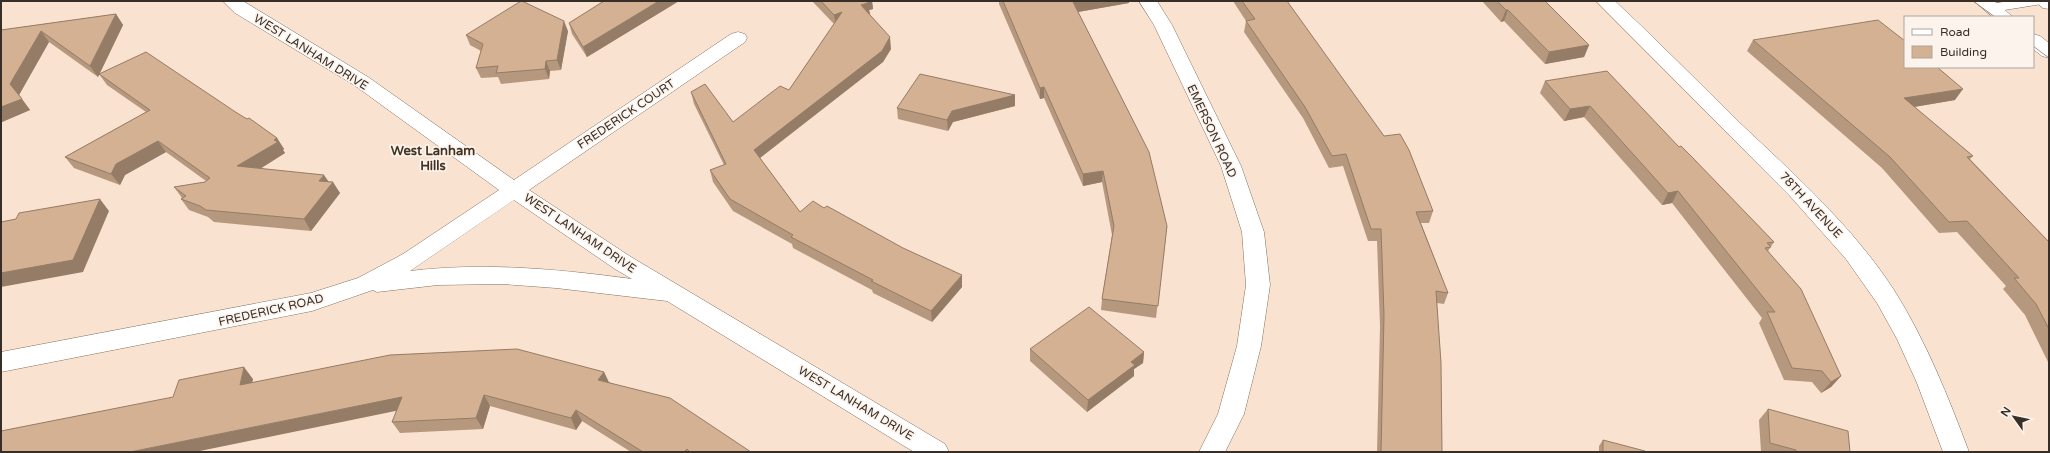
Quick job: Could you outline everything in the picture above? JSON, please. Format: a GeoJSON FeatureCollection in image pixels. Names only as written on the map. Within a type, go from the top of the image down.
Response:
{"type":"FeatureCollection","features":[{"type":"Feature","properties":{"kind":"street","name":"WEST LANHAM DRIVE"},"geometry":{"type":"LineString","coordinates":[[232,1],[241,9],[361,81],[514,190],[623,263],[936,452]]}},
{"type":"Feature","properties":{"kind":"street","name":"EMERSON ROAD"},"geometry":{"type":"LineString","coordinates":[[1148,1],[1163,26],[1231,166],[1253,232],[1258,285],[1249,346],[1231,414],[1212,452]]}},
{"type":"Feature","properties":{"kind":"street","name":"78TH AVENUE"},"geometry":{"type":"LineString","coordinates":[[1605,1],[1781,172],[1829,223],[1872,276],[1910,339],[1936,396],[1956,452]]}},
{"type":"Feature","properties":{"kind":"street"},"geometry":{"type":"LineString","coordinates":[[2044,1],[2049,4]]}},
{"type":"Feature","properties":{"kind":"street","name":"FREDERICK COURT"},"geometry":{"type":"LineString","coordinates":[[514,190],[738,38]]}},
{"type":"Feature","properties":{"kind":"street"},"geometry":{"type":"LineString","coordinates":[[2034,41],[2049,52]]}},
{"type":"Feature","properties":{"kind":"street","name":"FREDERICK ROAD"},"geometry":{"type":"LineString","coordinates":[[1,362],[221,321],[312,302],[366,284],[411,260],[514,190]]}},
{"type":"Feature","properties":{"kind":"street"},"geometry":{"type":"LineString","coordinates":[[366,284],[446,276],[561,278],[676,295]]}},
{"type":"Feature","properties":{"kind":"lane"},"geometry":{"type":"LineString","coordinates":[[1993,9],[2036,1]]}},
{"type":"Feature","properties":{"kind":"building"},"geometry":{"type":"Polygon","coordinates":[[[521,1],[564,21],[557,60],[546,61],[545,69],[496,73],[498,66],[476,68],[483,44],[466,35],[521,1]]]}},
{"type":"Feature","properties":{"kind":"building"},"geometry":{"type":"Polygon","coordinates":[[[604,1],[659,1],[583,47],[569,23],[604,1]]]}},
{"type":"Feature","properties":{"kind":"building"},"geometry":{"type":"Polygon","coordinates":[[[821,1],[867,1],[868,3],[861,5],[890,37],[882,51],[754,150],[800,212],[813,201],[824,208],[827,206],[903,248],[962,275],[931,311],[871,281],[873,280],[791,237],[793,235],[730,199],[710,170],[726,164],[691,92],[705,84],[733,122],[780,86],[789,90],[842,12],[834,15],[821,1]]]}},
{"type":"Feature","properties":{"kind":"building"},"geometry":{"type":"Polygon","coordinates":[[[1003,1],[1078,1],[1073,2],[1149,152],[1167,226],[1158,306],[1102,299],[1114,226],[1103,171],[1083,174],[1044,87],[1040,88],[1003,1]]]}},
{"type":"Feature","properties":{"kind":"building"},"geometry":{"type":"Polygon","coordinates":[[[1242,1],[1287,1],[1384,136],[1400,134],[1409,150],[1433,211],[1416,212],[1448,293],[1436,291],[1441,363],[1442,452],[1381,452],[1384,315],[1381,229],[1371,229],[1346,154],[1332,156],[1305,107],[1246,21],[1255,19],[1242,1]]]}},
{"type":"Feature","properties":{"kind":"building"},"geometry":{"type":"Polygon","coordinates":[[[1497,1],[1545,1],[1589,45],[1549,52],[1508,10],[1506,10],[1497,1]]]}},
{"type":"Feature","properties":{"kind":"building"},"geometry":{"type":"Polygon","coordinates":[[[116,14],[90,66],[41,31],[10,84],[22,99],[1,107],[1,30],[116,14]]]}},
{"type":"Feature","properties":{"kind":"building"},"geometry":{"type":"Polygon","coordinates":[[[1878,20],[1904,40],[1904,68],[1938,68],[1963,89],[1904,98],[1973,156],[1967,157],[2049,242],[2049,329],[2036,304],[2014,278],[2019,278],[1967,221],[1949,222],[1890,157],[1753,40],[1878,20]]]}},
{"type":"Feature","properties":{"kind":"building"},"geometry":{"type":"Polygon","coordinates":[[[146,52],[237,113],[247,119],[249,118],[277,138],[274,140],[278,142],[237,166],[324,175],[319,181],[333,182],[304,219],[206,210],[200,206],[181,199],[186,196],[174,187],[205,182],[210,178],[158,141],[116,164],[111,174],[65,157],[150,110],[99,74],[146,52]]]}},
{"type":"Feature","properties":{"kind":"building"},"geometry":{"type":"Polygon","coordinates":[[[1607,71],[1679,147],[1681,146],[1692,157],[1774,242],[1767,243],[1771,247],[1765,248],[1801,289],[1841,376],[1831,382],[1822,371],[1792,368],[1767,312],[1775,312],[1678,191],[1668,193],[1590,106],[1570,109],[1545,81],[1607,71]]]}},
{"type":"Feature","properties":{"kind":"building"},"geometry":{"type":"Polygon","coordinates":[[[920,74],[1015,95],[952,111],[947,120],[897,108],[920,74]]]}},
{"type":"Feature","properties":{"kind":"building"},"geometry":{"type":"Polygon","coordinates":[[[100,199],[73,260],[1,273],[1,222],[16,219],[19,213],[100,199]]]}},
{"type":"Feature","properties":{"kind":"building"},"geometry":{"type":"Polygon","coordinates":[[[1089,307],[1144,352],[1131,362],[1135,365],[1088,400],[1030,349],[1089,307]]]}},
{"type":"Feature","properties":{"kind":"building"},"geometry":{"type":"Polygon","coordinates":[[[517,349],[604,372],[598,380],[670,398],[751,452],[690,452],[687,449],[684,452],[643,452],[576,410],[571,418],[484,395],[476,418],[392,422],[402,397],[130,452],[1,452],[1,431],[173,397],[179,380],[244,367],[240,385],[390,355],[517,349]]]}},
{"type":"Feature","properties":{"kind":"building"},"geometry":{"type":"Polygon","coordinates":[[[1768,409],[1848,431],[1850,452],[1796,452],[1796,450],[1770,443],[1768,409]]]}},
{"type":"Feature","properties":{"kind":"building"},"geometry":{"type":"Polygon","coordinates":[[[1603,440],[1645,451],[1645,452],[1603,452],[1603,440]]]}},
{"type":"Feature","properties":{"kind":"tram line"},"geometry":{"type":"LineString","coordinates":[[1973,1],[1994,16]]}},
{"type":"Feature","properties":{"kind":"tram line"},"geometry":{"type":"LineString","coordinates":[[2034,47],[2049,58]]}},
{"type":"Feature","properties":{"kind":"district","name":"West Lanham Hills"},"geometry":{"type":"Point","coordinates":[433,158]}}]}
